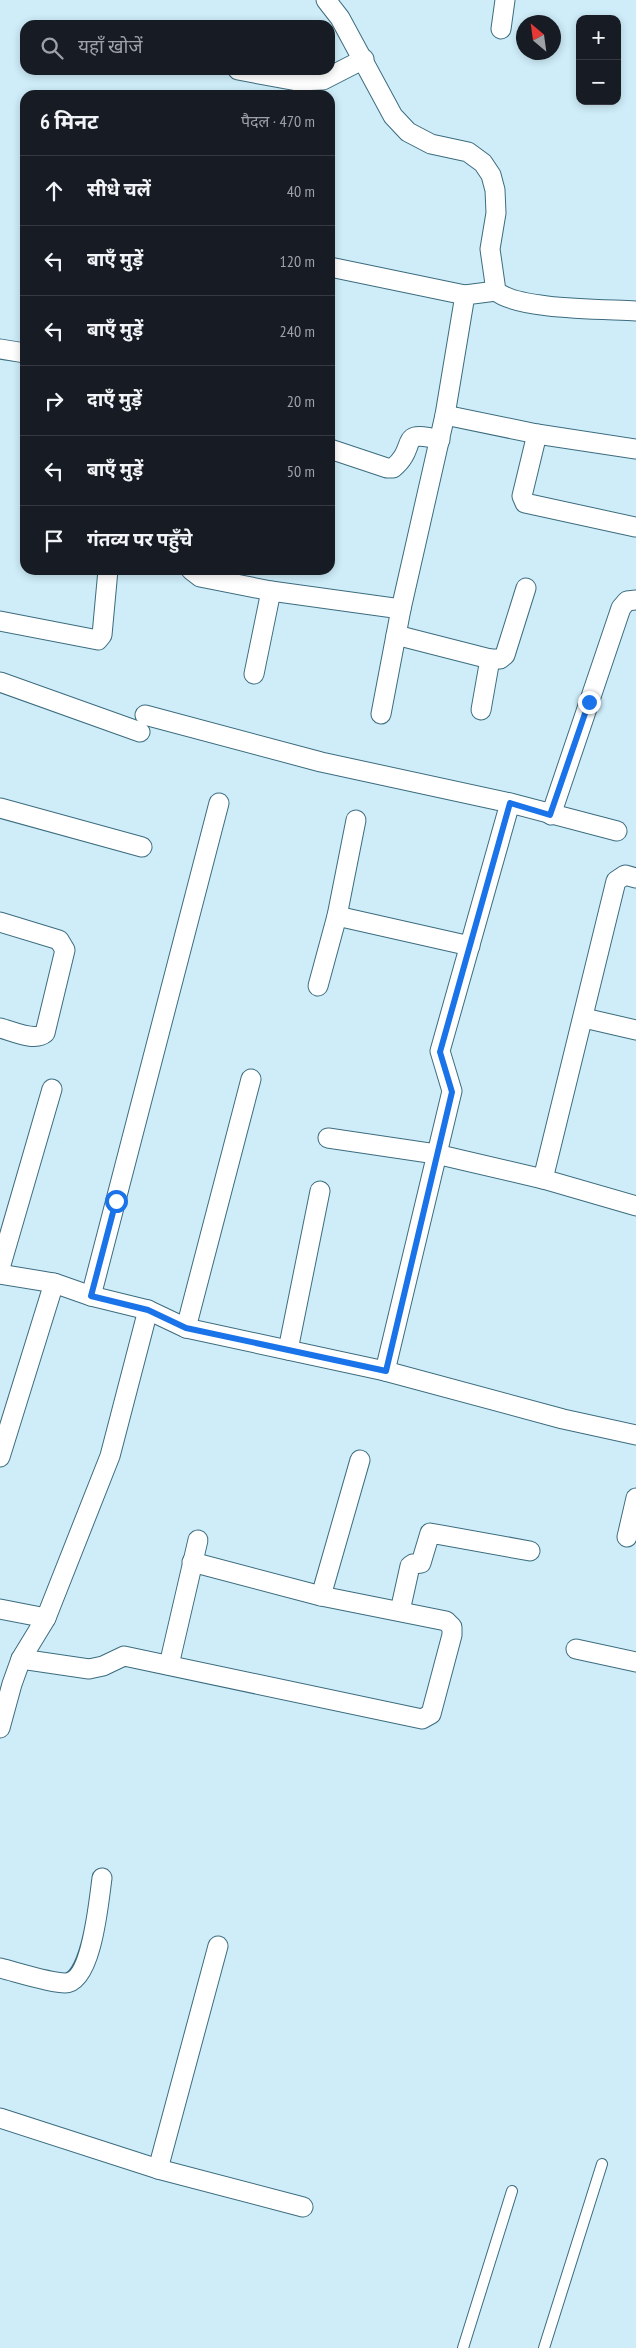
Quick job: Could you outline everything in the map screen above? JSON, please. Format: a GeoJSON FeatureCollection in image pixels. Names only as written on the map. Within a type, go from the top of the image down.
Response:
{"type":"FeatureCollection","features":[{"type":"Feature","properties":{"kind":"street"},"geometry":{"type":"LineString","coordinates":[[326,0],[340,18],[364,59],[393,116],[408,132],[431,144],[468,152],[483,163],[491,175],[495,190],[496,213],[490,249],[496,291],[500,295],[528,304],[636,311]]}},
{"type":"Feature","properties":{"kind":"street"},"geometry":{"type":"LineString","coordinates":[[501,29],[505,0]]}},
{"type":"Feature","properties":{"kind":"street"},"geometry":{"type":"LineString","coordinates":[[335,74],[364,59]]}},
{"type":"Feature","properties":{"kind":"street"},"geometry":{"type":"LineString","coordinates":[[265,75],[297,81],[324,80],[334,75]]}},
{"type":"Feature","properties":{"kind":"street"},"geometry":{"type":"LineString","coordinates":[[335,267],[465,295],[496,291]]}},
{"type":"Feature","properties":{"kind":"street"},"geometry":{"type":"LineString","coordinates":[[381,714],[401,610],[440,440],[465,295]]}},
{"type":"Feature","properties":{"kind":"street"},"geometry":{"type":"LineString","coordinates":[[0,349],[20,352]]}},
{"type":"Feature","properties":{"kind":"street"},"geometry":{"type":"LineString","coordinates":[[445,415],[537,434],[636,449]]}},
{"type":"Feature","properties":{"kind":"street"},"geometry":{"type":"LineString","coordinates":[[537,434],[522,496],[524,503],[635,528]]}},
{"type":"Feature","properties":{"kind":"street"},"geometry":{"type":"LineString","coordinates":[[335,451],[387,468],[393,468],[404,457],[410,440],[415,436],[420,435],[440,440]]}},
{"type":"Feature","properties":{"kind":"street"},"geometry":{"type":"LineString","coordinates":[[0,621],[98,640],[102,635],[108,575]]}},
{"type":"Feature","properties":{"kind":"street"},"geometry":{"type":"LineString","coordinates":[[197,575],[200,578],[271,591],[401,610]]}},
{"type":"Feature","properties":{"kind":"street"},"geometry":{"type":"LineString","coordinates":[[396,635],[490,658],[502,659],[505,655],[526,588]]}},
{"type":"Feature","properties":{"kind":"street"},"geometry":{"type":"LineString","coordinates":[[254,674],[271,591]]}},
{"type":"Feature","properties":{"kind":"street"},"geometry":{"type":"LineString","coordinates":[[550,815],[621,608],[627,601],[636,600]]}},
{"type":"Feature","properties":{"kind":"street"},"geometry":{"type":"LineString","coordinates":[[481,710],[490,658]]}},
{"type":"Feature","properties":{"kind":"street"},"geometry":{"type":"LineString","coordinates":[[0,682],[142,723],[510,803],[617,831]]}},
{"type":"Feature","properties":{"kind":"street"},"geometry":{"type":"LineString","coordinates":[[91,1296],[219,803]]}},
{"type":"Feature","properties":{"kind":"street"},"geometry":{"type":"LineString","coordinates":[[386,1371],[452,1092],[440,1052],[510,803]]}},
{"type":"Feature","properties":{"kind":"street"},"geometry":{"type":"LineString","coordinates":[[0,808],[142,847]]}},
{"type":"Feature","properties":{"kind":"street"},"geometry":{"type":"LineString","coordinates":[[318,986],[337,916],[356,820]]}},
{"type":"Feature","properties":{"kind":"street"},"geometry":{"type":"LineString","coordinates":[[543,1179],[584,1018],[616,881],[625,875],[636,878]]}},
{"type":"Feature","properties":{"kind":"street"},"geometry":{"type":"LineString","coordinates":[[337,916],[470,946]]}},
{"type":"Feature","properties":{"kind":"street"},"geometry":{"type":"LineString","coordinates":[[0,922],[59,940],[65,950],[45,1033],[40,1036],[32,1036],[0,1028]]}},
{"type":"Feature","properties":{"kind":"street"},"geometry":{"type":"LineString","coordinates":[[584,1018],[636,1030]]}},
{"type":"Feature","properties":{"kind":"street"},"geometry":{"type":"LineString","coordinates":[[186,1328],[251,1079]]}},
{"type":"Feature","properties":{"kind":"street"},"geometry":{"type":"LineString","coordinates":[[0,1268],[52,1089]]}},
{"type":"Feature","properties":{"kind":"street"},"geometry":{"type":"LineString","coordinates":[[328,1138],[436,1154],[543,1179],[636,1206]]}},
{"type":"Feature","properties":{"kind":"street"},"geometry":{"type":"LineString","coordinates":[[288,1350],[320,1191]]}},
{"type":"Feature","properties":{"kind":"street"},"geometry":{"type":"LineString","coordinates":[[0,1274],[54,1283],[91,1296],[148,1310],[186,1328],[386,1371],[563,1419],[636,1435]]}},
{"type":"Feature","properties":{"kind":"street"},"geometry":{"type":"LineString","coordinates":[[0,1457],[54,1283]]}},
{"type":"Feature","properties":{"kind":"street"},"geometry":{"type":"LineString","coordinates":[[0,1728],[21,1659],[46,1618],[110,1456],[148,1310]]}},
{"type":"Feature","properties":{"kind":"street"},"geometry":{"type":"LineString","coordinates":[[321,1596],[360,1460]]}},
{"type":"Feature","properties":{"kind":"street"},"geometry":{"type":"LineString","coordinates":[[627,1537],[636,1498]]}},
{"type":"Feature","properties":{"kind":"street"},"geometry":{"type":"LineString","coordinates":[[400,1611],[410,1566],[421,1563],[430,1533],[530,1551]]}},
{"type":"Feature","properties":{"kind":"street"},"geometry":{"type":"LineString","coordinates":[[169,1665],[198,1540]]}},
{"type":"Feature","properties":{"kind":"street"},"geometry":{"type":"LineString","coordinates":[[21,1659],[89,1669],[103,1666],[124,1656],[426,1718],[433,1711],[452,1635],[452,1627],[442,1619],[321,1596],[192,1562]]}},
{"type":"Feature","properties":{"kind":"street"},"geometry":{"type":"LineString","coordinates":[[0,1608],[46,1618]]}},
{"type":"Feature","properties":{"kind":"street"},"geometry":{"type":"LineString","coordinates":[[576,1648],[636,1662]]}},
{"type":"Feature","properties":{"kind":"street"},"geometry":{"type":"LineString","coordinates":[[0,1968],[65,1983],[77,1977],[87,1962],[102,1878]]}},
{"type":"Feature","properties":{"kind":"street"},"geometry":{"type":"LineString","coordinates":[[158,2169],[218,1946]]}},
{"type":"Feature","properties":{"kind":"street"},"geometry":{"type":"LineString","coordinates":[[0,2118],[158,2169],[303,2207]]}},
{"type":"Feature","properties":{"kind":"lane"},"geometry":{"type":"LineString","coordinates":[[544,2348],[602,2164]]}},
{"type":"Feature","properties":{"kind":"lane"},"geometry":{"type":"LineString","coordinates":[[463,2348],[512,2191]]}},
{"type":"Feature","properties":{"kind":"route"},"geometry":{"type":"LineString","coordinates":[[116,1201],[91,1296],[148,1310],[186,1328],[386,1371],[452,1092],[449,1076],[440,1052],[510,803],[550,815],[589,702]]}}]}
